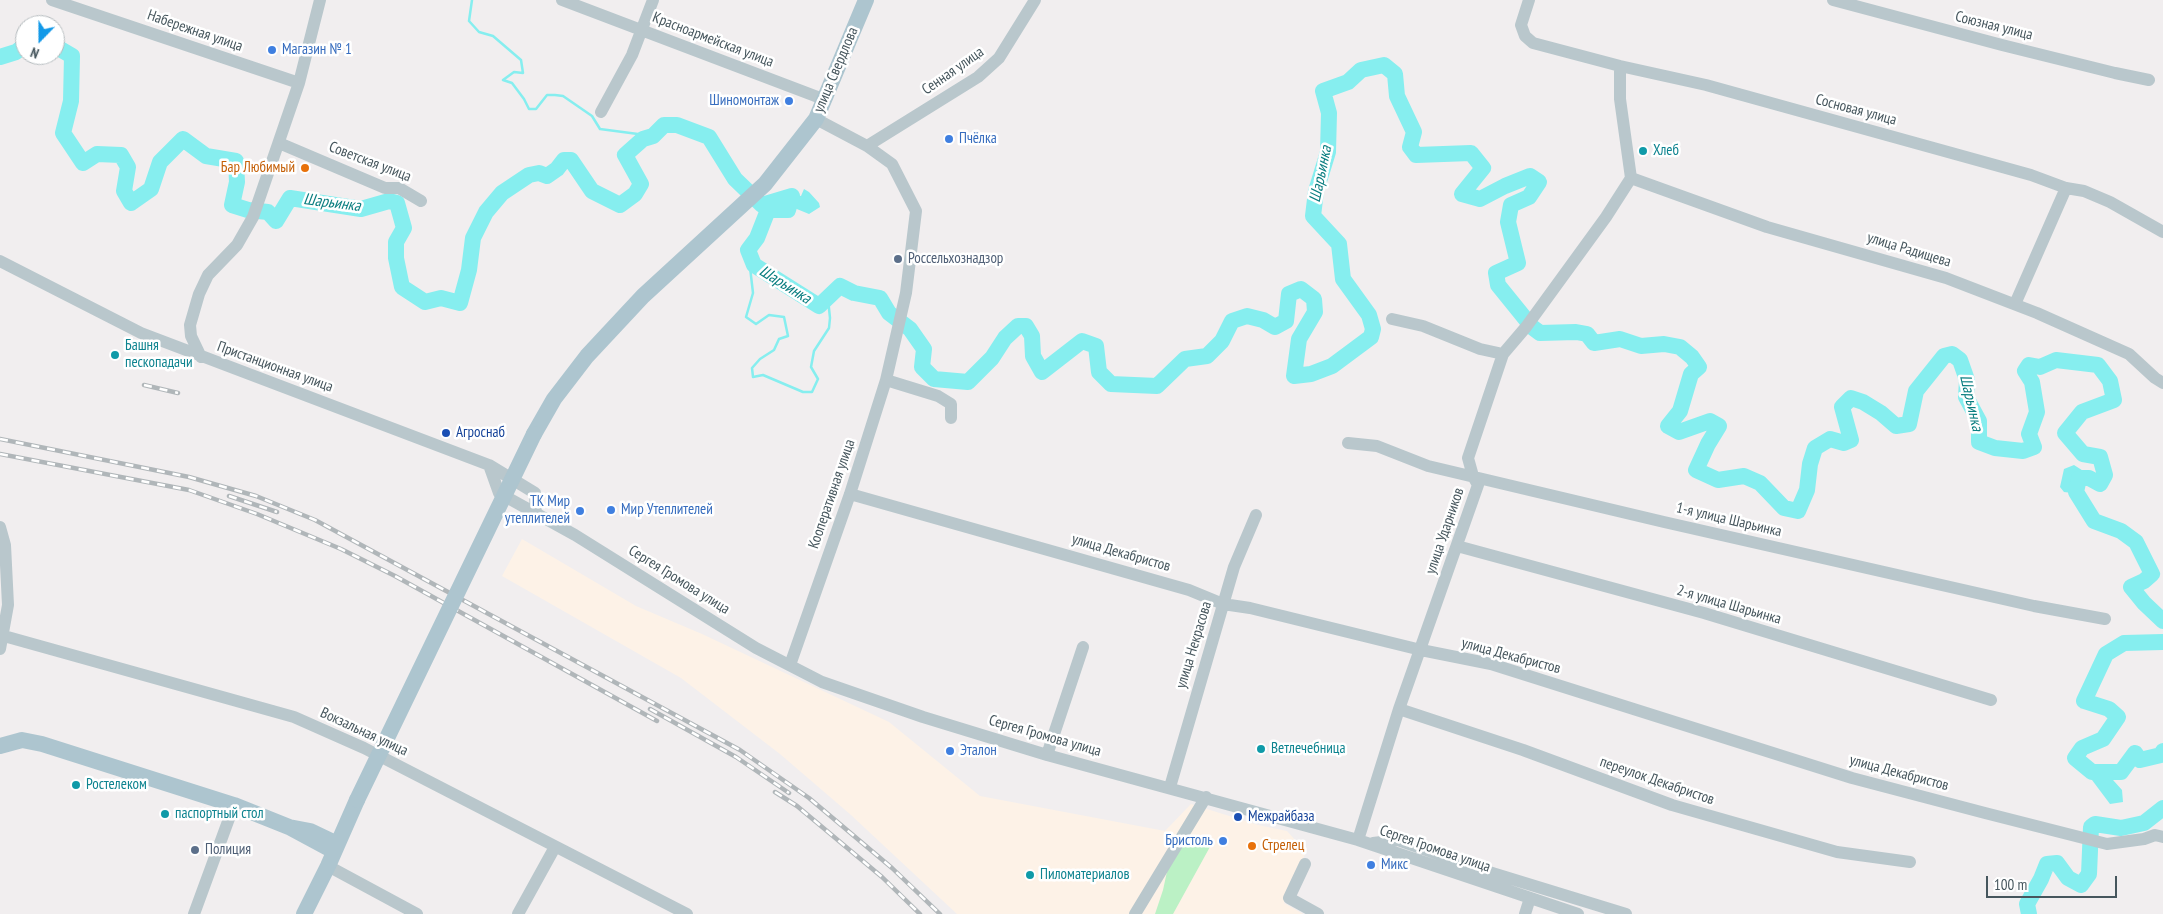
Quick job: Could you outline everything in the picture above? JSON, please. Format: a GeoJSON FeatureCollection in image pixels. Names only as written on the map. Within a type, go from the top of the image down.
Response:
{"type":"FeatureCollection","features":[{"type":"Feature","properties":{"kind":"main road","name":"улица Свердлова"},"geometry":{"type":"LineString","coordinates":[[304,914],[534,434],[554,398],[587,356],[643,296],[765,184],[816,120],[861,2]]}},
{"type":"Feature","properties":{"kind":"main road"},"geometry":{"type":"LineString","coordinates":[[0,746],[22,740],[42,744],[234,805],[309,835],[328,848],[336,848]]}},
{"type":"Feature","properties":{"kind":"main road"},"geometry":{"type":"LineString","coordinates":[[309,835],[332,828],[349,818]]}},
{"type":"Feature","properties":{"kind":"main road"},"geometry":{"type":"LineString","coordinates":[[309,835],[328,866]]}},
{"type":"Feature","properties":{"kind":"street","name":"Набережная улица"},"geometry":{"type":"LineString","coordinates":[[52,0],[299,83]]}},
{"type":"Feature","properties":{"kind":"street"},"geometry":{"type":"LineString","coordinates":[[201,357],[191,336],[192,313],[208,274],[237,244],[255,212],[299,83],[320,0]]}},
{"type":"Feature","properties":{"kind":"street","name":"Красноармейская улица"},"geometry":{"type":"LineString","coordinates":[[562,0],[823,99]]}},
{"type":"Feature","properties":{"kind":"street"},"geometry":{"type":"LineString","coordinates":[[601,112],[632,55],[653,0]]}},
{"type":"Feature","properties":{"kind":"street","name":"Сенная улица"},"geometry":{"type":"LineString","coordinates":[[868,146],[978,77],[999,58],[1035,0]]}},
{"type":"Feature","properties":{"kind":"street","name":"Сосновая улица"},"geometry":{"type":"LineString","coordinates":[[1528,0],[1521,25],[1525,36],[1533,43],[1620,66],[1706,85],[2031,174],[2066,188],[2084,191],[2110,202],[2163,232]]}},
{"type":"Feature","properties":{"kind":"street","name":"Союзная улица"},"geometry":{"type":"LineString","coordinates":[[1832,0],[2115,73],[2149,80]]}},
{"type":"Feature","properties":{"kind":"street"},"geometry":{"type":"LineString","coordinates":[[1620,66],[1620,99],[1631,178]]}},
{"type":"Feature","properties":{"kind":"street"},"geometry":{"type":"LineString","coordinates":[[816,120],[868,146]]}},
{"type":"Feature","properties":{"kind":"street","name":"Советская улица"},"geometry":{"type":"LineString","coordinates":[[279,143],[386,188],[400,188],[421,201]]}},
{"type":"Feature","properties":{"kind":"street","name":"Кооперативная улица"},"geometry":{"type":"LineString","coordinates":[[790,666],[850,494],[886,380],[900,322],[916,211],[892,164],[868,146]]}},
{"type":"Feature","properties":{"kind":"street","name":"улица Радищева"},"geometry":{"type":"LineString","coordinates":[[1631,178],[1767,228],[1946,278],[2015,304],[2129,354],[2163,383]]}},
{"type":"Feature","properties":{"kind":"street","name":"улица Ударников"},"geometry":{"type":"LineString","coordinates":[[1363,841],[1399,709],[1478,485],[1473,476],[1468,458],[1503,354],[1529,322],[1606,216],[1631,178]]}},
{"type":"Feature","properties":{"kind":"street"},"geometry":{"type":"LineString","coordinates":[[2015,304],[2066,188]]}},
{"type":"Feature","properties":{"kind":"street","name":"Пристанционная улица"},"geometry":{"type":"LineString","coordinates":[[0,261],[141,333],[489,465],[535,493],[536,514]]}},
{"type":"Feature","properties":{"kind":"street"},"geometry":{"type":"LineString","coordinates":[[1392,319],[1423,326],[1480,349],[1503,354]]}},
{"type":"Feature","properties":{"kind":"street"},"geometry":{"type":"LineString","coordinates":[[182,349],[191,336]]}},
{"type":"Feature","properties":{"kind":"street"},"geometry":{"type":"LineString","coordinates":[[886,380],[938,396],[951,404],[951,418]]}},
{"type":"Feature","properties":{"kind":"street","name":"1-я улица Шарьинка"},"geometry":{"type":"LineString","coordinates":[[1348,443],[1377,446],[1428,466],[1782,549],[2034,606],[2105,619]]}},
{"type":"Feature","properties":{"kind":"street","name":"Сергея Громова улица"},"geometry":{"type":"LineString","coordinates":[[489,465],[499,493],[576,535],[756,648],[831,685],[923,717],[1047,755],[1363,841],[1578,914]]}},
{"type":"Feature","properties":{"kind":"street","name":"улица Декабристов"},"geometry":{"type":"LineString","coordinates":[[850,494],[1180,587],[1223,604],[1250,608],[1421,650],[1491,664],[1852,778],[1985,813],[2107,844],[2144,840],[2160,833]]}},
{"type":"Feature","properties":{"kind":"street","name":"улица Некрасова"},"geometry":{"type":"LineString","coordinates":[[1170,787],[1234,567],[1256,515]]}},
{"type":"Feature","properties":{"kind":"street"},"geometry":{"type":"LineString","coordinates":[[0,527],[5,545],[8,605],[4,636],[0,649]]}},
{"type":"Feature","properties":{"kind":"street","name":"2-я улица Шарьинка"},"geometry":{"type":"LineString","coordinates":[[1457,546],[1704,613],[1991,700]]}},
{"type":"Feature","properties":{"kind":"street","name":"Вокзальная улица"},"geometry":{"type":"LineString","coordinates":[[4,636],[294,717],[364,748],[687,914]]}},
{"type":"Feature","properties":{"kind":"street"},"geometry":{"type":"LineString","coordinates":[[1047,755],[1083,648]]}},
{"type":"Feature","properties":{"kind":"street","name":"переулок Декабристов"},"geometry":{"type":"LineString","coordinates":[[1399,709],[1523,750],[1688,810],[1837,852],[1910,862]]}},
{"type":"Feature","properties":{"kind":"street"},"geometry":{"type":"LineString","coordinates":[[1135,914],[1206,797]]}},
{"type":"Feature","properties":{"kind":"street"},"geometry":{"type":"LineString","coordinates":[[194,914],[234,805]]}},
{"type":"Feature","properties":{"kind":"street"},"geometry":{"type":"LineString","coordinates":[[1363,841],[1398,840],[1489,872],[1626,914]]}},
{"type":"Feature","properties":{"kind":"street"},"geometry":{"type":"LineString","coordinates":[[518,914],[555,847]]}},
{"type":"Feature","properties":{"kind":"street"},"geometry":{"type":"LineString","coordinates":[[1305,864],[1289,898],[1318,914]]}},
{"type":"Feature","properties":{"kind":"street"},"geometry":{"type":"LineString","coordinates":[[328,866],[417,914]]}},
{"type":"Feature","properties":{"kind":"street"},"geometry":{"type":"LineString","coordinates":[[1525,914],[1530,898]]}},
{"type":"Feature","properties":{"kind":"shaded area","name":"Межрайбаза"},"geometry":{"type":"Polygon","coordinates":[[[522,539],[636,606],[702,634],[889,722],[980,796],[1165,831],[1191,804],[1258,825],[1287,831],[1306,852],[1284,903],[1303,914],[957,914],[851,815],[780,754],[681,678],[502,576],[522,539]]]}},
{"type":"Feature","properties":{"kind":"green space"},"geometry":{"type":"Polygon","coordinates":[[[1196,838],[1211,845],[1173,914],[1155,914],[1168,867],[1177,850],[1196,838]]]}},
{"type":"Feature","properties":{"kind":"water"},"geometry":{"type":"Polygon","coordinates":[[[804,189],[819,203],[820,207],[809,214],[787,205],[788,200],[794,195],[801,196],[804,189]]]}},
{"type":"Feature","properties":{"kind":"water"},"geometry":{"type":"Polygon","coordinates":[[[2074,465],[2088,474],[2084,482],[2079,479],[2072,493],[2064,492],[2060,487],[2064,469],[2074,465]]]}},
{"type":"Feature","properties":{"kind":"water"},"geometry":{"type":"Polygon","coordinates":[[[2105,771],[2122,790],[2123,802],[2110,804],[2092,780],[2105,771]]]}},
{"type":"Feature","properties":{"kind":"waterway"},"geometry":{"type":"LineString","coordinates":[[472,0],[469,21],[479,32],[493,36],[521,60],[523,73],[514,72],[503,80],[512,83],[529,109],[536,109],[547,95],[563,96],[592,116],[600,129],[653,136]]}},
{"type":"Feature","properties":{"kind":"waterway","name":"Шарьинка"},"geometry":{"type":"LineString","coordinates":[[0,57],[15,52]]}},
{"type":"Feature","properties":{"kind":"waterway","name":"Шарьинка"},"geometry":{"type":"LineString","coordinates":[[65,52],[72,56],[71,101],[63,133],[83,163],[97,154],[121,155],[128,167],[124,191],[131,203],[151,189],[160,162],[183,139],[206,156],[236,161],[237,182],[232,205],[248,210],[268,212],[276,221],[290,198],[361,209],[389,201],[397,203],[404,228],[396,242],[396,258],[402,287],[425,302],[441,298],[460,303],[469,270],[473,238],[486,212],[502,193],[529,175],[539,173],[547,176],[557,169],[564,160],[571,160],[592,191],[620,205],[635,194],[641,184],[625,155],[643,139],[653,136],[664,125],[677,125],[709,137],[735,179],[762,205],[792,196],[788,210],[768,210],[757,238],[748,250],[754,265],[819,306],[840,286],[854,293],[880,298],[889,313],[910,329],[924,349],[922,367],[934,379],[968,382],[992,358],[1005,338],[1018,326],[1026,326],[1032,336],[1033,356],[1042,372],[1082,341],[1096,346],[1099,372],[1111,384],[1157,386],[1185,359],[1207,356],[1222,341],[1232,321],[1247,316],[1263,320],[1275,327],[1286,321],[1289,294],[1301,289],[1314,299],[1315,312],[1299,339],[1294,376],[1311,374],[1332,366],[1371,337],[1373,329],[1369,315],[1343,279],[1339,244],[1313,216],[1316,191],[1328,152],[1329,113],[1323,91],[1348,82],[1361,70],[1384,65],[1395,74],[1397,96],[1414,132],[1410,147],[1416,155],[1471,153],[1483,168],[1462,194],[1480,199],[1530,176],[1539,182],[1529,197],[1511,205],[1508,222],[1518,263],[1496,273],[1498,285],[1532,327],[1540,333],[1576,332],[1587,334],[1594,343],[1620,339],[1641,346],[1664,344],[1680,347],[1692,357],[1699,367],[1691,374],[1680,411],[1668,426],[1679,432],[1710,421],[1719,426],[1696,470],[1718,480],[1744,476],[1760,483],[1784,508],[1798,511],[1807,490],[1810,464],[1815,448],[1830,439],[1844,443],[1851,440],[1842,407],[1851,398],[1863,402],[1881,413],[1896,426],[1909,424],[1916,391],[1944,356],[1952,354],[1960,360],[1967,380],[1966,397],[1979,421],[1979,442],[1995,448],[2023,451],[2034,447],[2029,434],[2037,412],[2032,382],[2025,371],[2029,365],[2040,367],[2056,360],[2098,365],[2110,381],[2114,400],[2082,412],[2065,433],[2083,454],[2100,457],[2105,475],[2100,484],[2089,478],[2079,478],[2076,492],[2094,521],[2121,531],[2136,542],[2152,574],[2144,581],[2131,587],[2163,621]]}},
{"type":"Feature","properties":{"kind":"waterway"},"geometry":{"type":"LineString","coordinates":[[748,250],[753,293],[746,317],[756,324],[769,315],[784,317],[788,336],[779,339],[774,350],[760,359],[752,368],[753,377],[763,375],[803,392],[812,392],[818,379],[811,367],[814,351],[829,328],[828,299]]}},
{"type":"Feature","properties":{"kind":"waterway","name":"Шарьинка"},"geometry":{"type":"LineString","coordinates":[[2163,642],[2124,643],[2106,654],[2084,701],[2109,709],[2118,717],[2103,739],[2082,748],[2075,758],[2092,772],[2121,772],[2135,753],[2140,760],[2161,755],[2163,751]]}},
{"type":"Feature","properties":{"kind":"waterway","name":"Шарьинка"},"geometry":{"type":"LineString","coordinates":[[2029,914],[2027,904],[2047,864],[2057,863],[2068,878],[2081,885],[2089,874],[2091,827],[2095,824],[2121,828],[2144,823],[2163,808]]}},
{"type":"Feature","properties":{"kind":"railway"},"geometry":{"type":"LineString","coordinates":[[144,385],[178,393]]}},
{"type":"Feature","properties":{"kind":"railway"},"geometry":{"type":"LineString","coordinates":[[0,439],[189,477],[256,496],[315,520],[740,750],[809,798],[892,868],[940,914]]}},
{"type":"Feature","properties":{"kind":"railway"},"geometry":{"type":"LineString","coordinates":[[0,454],[189,490],[257,514],[341,549],[395,576],[657,721]]}},
{"type":"Feature","properties":{"kind":"railway"},"geometry":{"type":"LineString","coordinates":[[229,496],[277,512]]}},
{"type":"Feature","properties":{"kind":"railway"},"geometry":{"type":"LineString","coordinates":[[650,709],[736,757],[789,793]]}},
{"type":"Feature","properties":{"kind":"railway"},"geometry":{"type":"LineString","coordinates":[[775,792],[797,806],[882,877],[920,914]]}},
{"type":"Feature","properties":{"kind":"place","name":"Магазин № 1"},"geometry":{"type":"Point","coordinates":[272,50]}},
{"type":"Feature","properties":{"kind":"place","name":"Шиномонтаж"},"geometry":{"type":"Point","coordinates":[789,101]}},
{"type":"Feature","properties":{"kind":"place","name":"Пчёлка"},"geometry":{"type":"Point","coordinates":[949,139]}},
{"type":"Feature","properties":{"kind":"place","name":"Хлеб"},"geometry":{"type":"Point","coordinates":[1643,151]}},
{"type":"Feature","properties":{"kind":"place","name":"Бар Любимый"},"geometry":{"type":"Point","coordinates":[305,168]}},
{"type":"Feature","properties":{"kind":"place","name":"Россельхознадзор"},"geometry":{"type":"Point","coordinates":[898,259]}},
{"type":"Feature","properties":{"kind":"place","name":"Башня пескопадачи"},"geometry":{"type":"Point","coordinates":[115,355]}},
{"type":"Feature","properties":{"kind":"place","name":"Агроснаб"},"geometry":{"type":"Point","coordinates":[446,433]}},
{"type":"Feature","properties":{"kind":"place","name":"Мир Утеплителей"},"geometry":{"type":"Point","coordinates":[611,510]}},
{"type":"Feature","properties":{"kind":"place","name":"ТК Мир утеплителей"},"geometry":{"type":"Point","coordinates":[580,511]}},
{"type":"Feature","properties":{"kind":"place","name":"Ветлечебница"},"geometry":{"type":"Point","coordinates":[1261,749]}},
{"type":"Feature","properties":{"kind":"place","name":"Эталон"},"geometry":{"type":"Point","coordinates":[950,751]}},
{"type":"Feature","properties":{"kind":"place","name":"Ростелеком"},"geometry":{"type":"Point","coordinates":[76,785]}},
{"type":"Feature","properties":{"kind":"place","name":"паспортный стол"},"geometry":{"type":"Point","coordinates":[165,814]}},
{"type":"Feature","properties":{"kind":"place","name":"Межрайбаза"},"geometry":{"type":"Point","coordinates":[1238,817]}},
{"type":"Feature","properties":{"kind":"place","name":"Бристоль"},"geometry":{"type":"Point","coordinates":[1223,841]}},
{"type":"Feature","properties":{"kind":"place","name":"Стрелец"},"geometry":{"type":"Point","coordinates":[1252,846]}},
{"type":"Feature","properties":{"kind":"place","name":"Полиция"},"geometry":{"type":"Point","coordinates":[195,850]}},
{"type":"Feature","properties":{"kind":"place","name":"Микс"},"geometry":{"type":"Point","coordinates":[1371,865]}},
{"type":"Feature","properties":{"kind":"place","name":"Пиломатериалов"},"geometry":{"type":"Point","coordinates":[1030,875]}}]}
